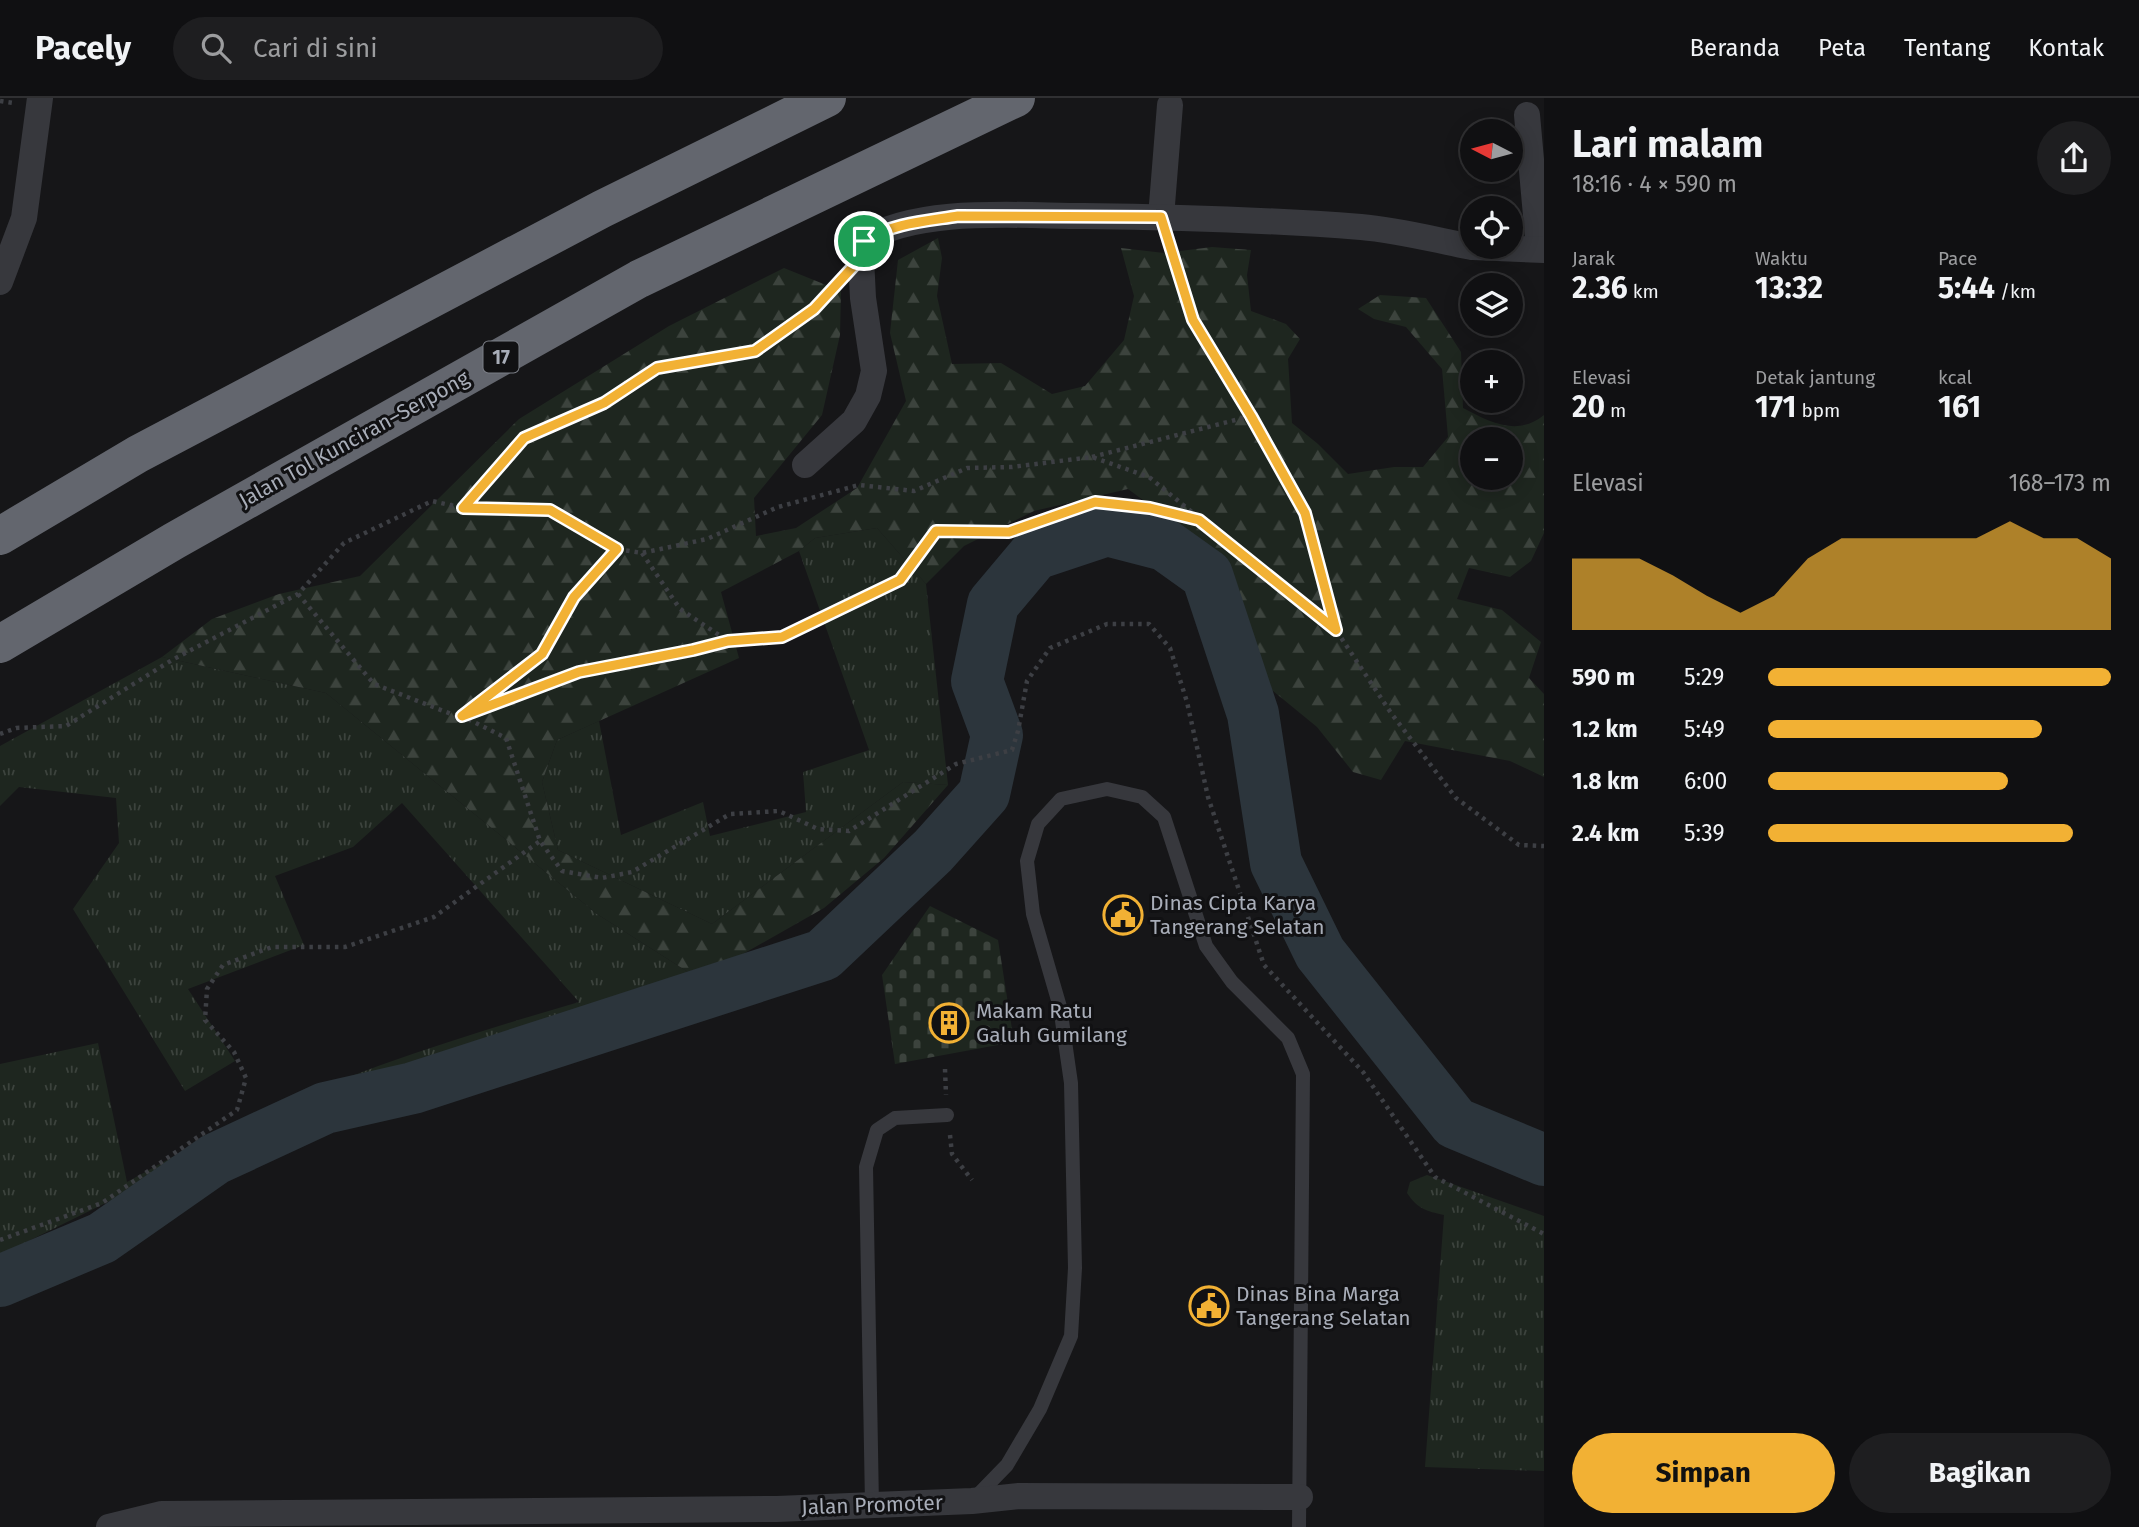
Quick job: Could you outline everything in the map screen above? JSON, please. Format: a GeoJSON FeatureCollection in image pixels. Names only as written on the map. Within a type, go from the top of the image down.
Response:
{"type":"FeatureCollection","features":[{"type":"Feature","properties":{"kind":"highway"},"geometry":{"type":"LineString","coordinates":[[0,537],[138,454],[602,209],[827,98]]}},
{"type":"Feature","properties":{"kind":"highway","name":"Jalan Tol Kunciran–Serpong"},"geometry":{"type":"LineString","coordinates":[[0,644],[174,541],[639,279],[1016,98]]}},
{"type":"Feature","properties":{"kind":"street"},"geometry":{"type":"LineString","coordinates":[[0,282],[24,218],[40,98]]}},
{"type":"Feature","properties":{"kind":"street"},"geometry":{"type":"LineString","coordinates":[[1161,217],[1170,105]]}},
{"type":"Feature","properties":{"kind":"street"},"geometry":{"type":"LineString","coordinates":[[1523,249],[1542,250],[1527,115]]}},
{"type":"Feature","properties":{"kind":"street"},"geometry":{"type":"LineString","coordinates":[[806,465],[854,421],[868,397],[874,371],[863,298],[861,258],[864,241],[905,224],[958,216],[1161,217],[1364,228],[1460,245]]}},
{"type":"Feature","properties":{"kind":"street","name":"Jalan Promoter"},"geometry":{"type":"LineString","coordinates":[[109,1527],[162,1514],[777,1509],[972,1501],[1019,1496],[1300,1497]]}},
{"type":"Feature","properties":{"kind":"lane"},"geometry":{"type":"LineString","coordinates":[[972,1501],[1007,1465],[1040,1409],[1072,1336],[1075,1268],[1071,1083],[1059,1007],[1033,914],[1027,861],[1038,824],[1061,799],[1107,789],[1142,797],[1164,817],[1206,946],[1232,982],[1288,1038],[1303,1074],[1300,1527]]}},
{"type":"Feature","properties":{"kind":"lane"},"geometry":{"type":"LineString","coordinates":[[872,1505],[866,1167],[877,1130],[895,1118],[947,1115]]}},
{"type":"Feature","properties":{"kind":"path"},"geometry":{"type":"LineString","coordinates":[[1161,217],[1193,320],[1305,513],[1336,630]]}},
{"type":"Feature","properties":{"kind":"path"},"geometry":{"type":"LineString","coordinates":[[463,508],[524,438],[604,403],[657,368],[755,351],[814,309],[861,258]]}},
{"type":"Feature","properties":{"kind":"path"},"geometry":{"type":"LineString","coordinates":[[0,734],[16,728],[66,726],[172,660],[298,594],[344,543],[432,501],[463,508],[550,510],[617,549],[642,553],[707,539],[778,507],[859,485],[915,491],[967,468],[1012,467],[1092,457],[1251,416]]}},
{"type":"Feature","properties":{"kind":"path"},"geometry":{"type":"LineString","coordinates":[[1092,457],[1149,477],[1336,630],[1391,713],[1456,798],[1519,845],[1544,846]]}},
{"type":"Feature","properties":{"kind":"path"},"geometry":{"type":"LineString","coordinates":[[298,594],[374,684],[459,717],[579,672],[728,641],[782,637],[900,580],[936,531],[1009,532],[1095,502],[1150,508],[1199,520]]}},
{"type":"Feature","properties":{"kind":"path"},"geometry":{"type":"LineString","coordinates":[[462,716],[542,654],[574,597],[617,549]]}},
{"type":"Feature","properties":{"kind":"path"},"geometry":{"type":"LineString","coordinates":[[642,553],[680,609],[728,641]]}},
{"type":"Feature","properties":{"kind":"path"},"geometry":{"type":"LineString","coordinates":[[462,716],[506,738],[540,841],[562,872],[602,878],[632,872],[730,814],[779,811],[818,829],[849,831],[956,764],[1012,750],[1027,681],[1050,648],[1107,624],[1149,624],[1170,649],[1187,702],[1208,797],[1264,965],[1363,1073],[1435,1177],[1544,1234]]}},
{"type":"Feature","properties":{"kind":"path"},"geometry":{"type":"LineString","coordinates":[[0,1240],[103,1203],[237,1110],[246,1078],[234,1052],[205,1020],[206,989],[223,965],[272,947],[345,947],[434,918],[540,841]]}},
{"type":"Feature","properties":{"kind":"green space"},"geometry":{"type":"Polygon","coordinates":[[[938,238],[942,258],[937,296],[952,364],[1001,363],[1052,394],[1085,386],[1124,340],[1134,296],[1121,248],[1164,253],[1212,247],[1251,250],[1247,275],[1251,311],[1286,324],[1300,339],[1288,359],[1292,423],[1348,474],[1394,467],[1423,467],[1448,437],[1442,369],[1406,327],[1374,319],[1358,309],[1380,295],[1426,298],[1460,350],[1460,413],[1473,413],[1493,422],[1514,426],[1534,422],[1544,415],[1544,533],[1531,561],[1510,577],[1469,568],[1457,599],[1502,610],[1541,642],[1529,678],[1544,694],[1544,777],[1510,761],[1405,741],[1381,780],[1353,772],[1317,727],[1267,686],[1239,591],[1215,553],[1128,489],[1034,511],[964,546],[926,584],[877,528],[815,538],[799,551],[721,592],[739,658],[557,740],[542,782],[558,850],[712,924],[903,782],[948,785],[884,858],[824,908],[699,979],[597,914],[326,693],[162,657],[212,619],[279,594],[360,576],[519,419],[669,326],[784,268],[841,291],[840,335],[822,415],[754,498],[756,536],[796,528],[857,488],[906,401],[890,333],[898,260],[938,238]]]}},
{"type":"Feature","properties":{"kind":"green space"},"geometry":{"type":"Polygon","coordinates":[[[877,528],[926,584],[948,785],[903,782],[712,924],[558,850],[542,782],[557,740],[599,721],[621,835],[703,802],[710,836],[806,812],[803,772],[869,750],[799,551],[815,538],[877,528]]]}},
{"type":"Feature","properties":{"kind":"green space"},"geometry":{"type":"Polygon","coordinates":[[[162,657],[326,693],[597,914],[699,979],[337,1089],[0,1255],[0,1064],[98,1043],[127,1182],[214,1135],[312,1091],[444,1043],[579,1002],[402,803],[353,847],[275,876],[304,945],[188,989],[235,1061],[185,1091],[73,909],[119,843],[116,798],[19,787],[0,806],[0,746],[162,657]]]}},
{"type":"Feature","properties":{"kind":"green space"},"geometry":{"type":"Polygon","coordinates":[[[930,906],[998,940],[1014,1042],[895,1064],[882,975],[930,906]]]}},
{"type":"Feature","properties":{"kind":"green space"},"geometry":{"type":"Polygon","coordinates":[[[1427,1175],[1544,1216],[1544,1471],[1425,1467],[1444,1215],[1423,1208],[1407,1193],[1410,1182],[1427,1175]]]}},
{"type":"Feature","properties":{"kind":"waterway"},"geometry":{"type":"LineString","coordinates":[[0,1281],[102,1238],[215,1159],[325,1108],[413,1088],[823,955],[933,851],[984,794],[997,735],[977,681],[993,604],[1035,554],[1107,530],[1165,545],[1207,575],[1253,714],[1276,863],[1320,953],[1455,1123],[1544,1160]]}},
{"type":"Feature","properties":{"kind":"place","name":"Dinas Cipta Karya Tangerang Selatan"},"geometry":{"type":"Point","coordinates":[1123,915]}},
{"type":"Feature","properties":{"kind":"place","name":"Makam Ratu Galuh Gumilang"},"geometry":{"type":"Point","coordinates":[949,1023]}},
{"type":"Feature","properties":{"kind":"place","name":"Dinas Bina Marga Tangerang Selatan"},"geometry":{"type":"Point","coordinates":[1209,1306]}},
{"type":"Feature","properties":{"kind":"route"},"geometry":{"type":"LineString","coordinates":[[958,216],[1161,217],[1193,320],[1305,513],[1336,630],[1199,520],[1150,508],[1095,502],[1009,532],[936,531],[900,580],[782,637],[728,641],[579,672],[462,716],[542,654],[574,597],[617,549],[550,510],[463,508],[524,438],[604,403],[657,368],[755,351],[814,309],[861,258],[864,241],[905,224],[958,216]]}}]}
